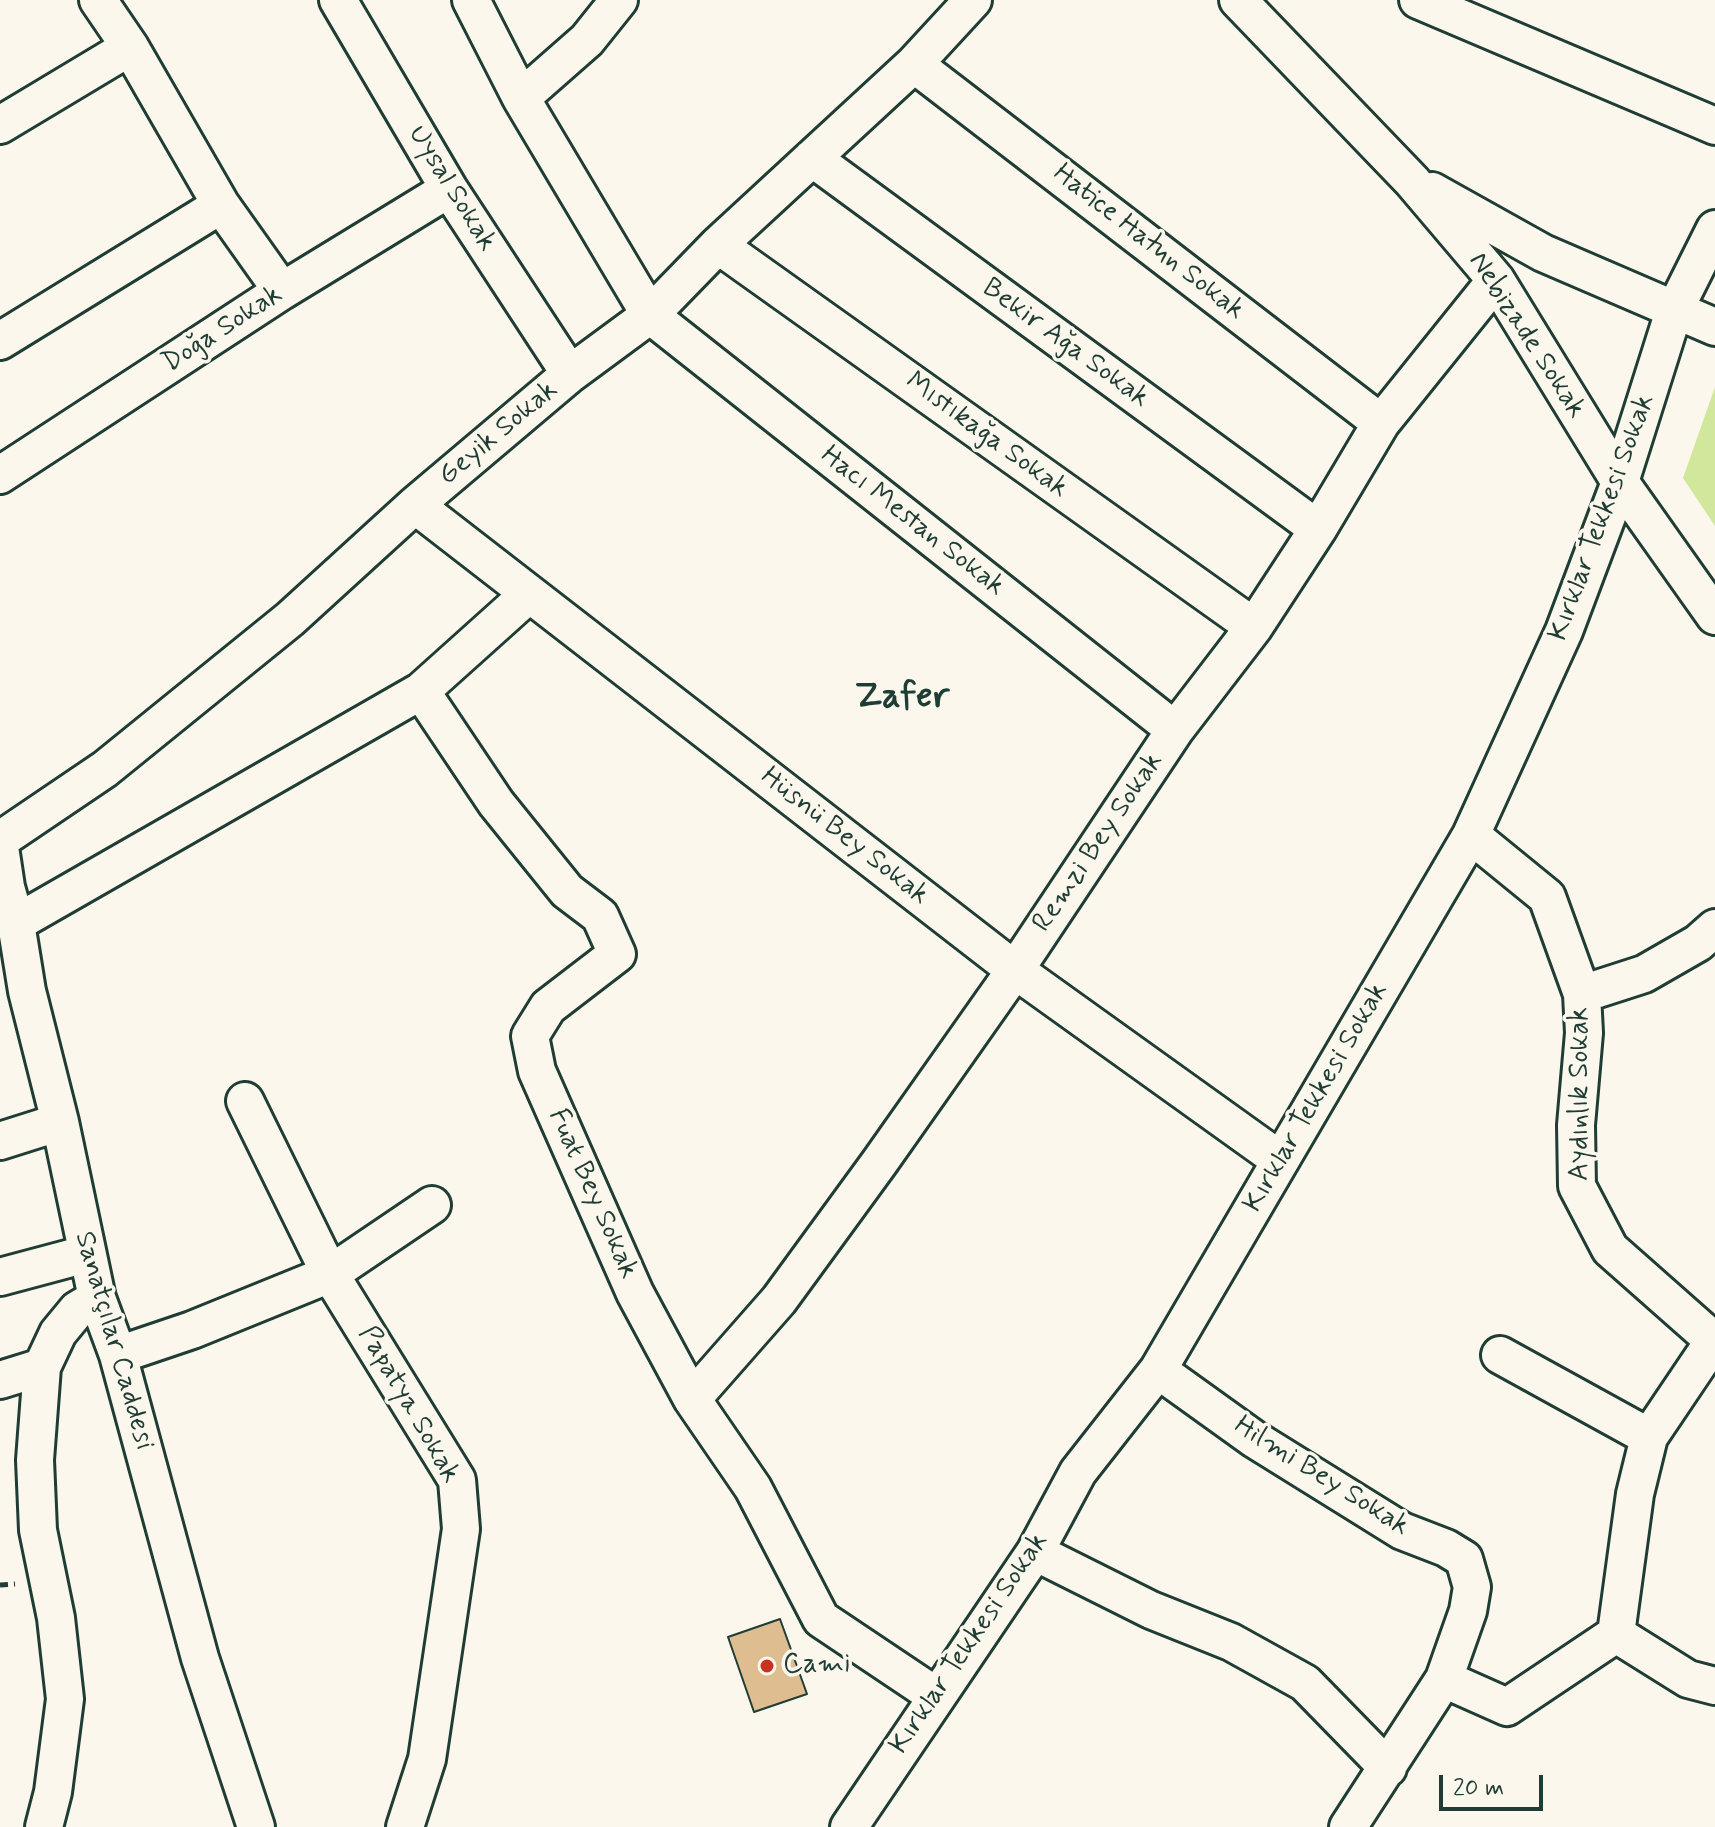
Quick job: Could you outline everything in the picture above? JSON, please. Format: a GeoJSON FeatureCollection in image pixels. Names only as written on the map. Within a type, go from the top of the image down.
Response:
{"type":"FeatureCollection","features":[{"type":"Feature","properties":{"kind":"street"},"geometry":{"type":"LineString","coordinates":[[98,0],[130,47],[221,205],[282,291]]}},
{"type":"Feature","properties":{"kind":"street","name":"Uysal Sokak"},"geometry":{"type":"LineString","coordinates":[[338,0],[449,189],[570,374]]}},
{"type":"Feature","properties":{"kind":"street"},"geometry":{"type":"LineString","coordinates":[[471,0],[521,98],[650,315]]}},
{"type":"Feature","properties":{"kind":"street"},"geometry":{"type":"LineString","coordinates":[[521,98],[587,40],[619,0]]}},
{"type":"Feature","properties":{"kind":"street","name":"Geyik Sokak"},"geometry":{"type":"LineString","coordinates":[[0,840],[105,769],[290,619],[415,505],[570,374],[650,315],[718,245],[914,64],[973,0]]}},
{"type":"Feature","properties":{"kind":"street"},"geometry":{"type":"LineString","coordinates":[[1238,0],[1412,181],[1543,253],[1715,327]]}},
{"type":"Feature","properties":{"kind":"street"},"geometry":{"type":"LineString","coordinates":[[1418,0],[1715,126]]}},
{"type":"Feature","properties":{"kind":"street"},"geometry":{"type":"LineString","coordinates":[[0,125],[130,47]]}},
{"type":"Feature","properties":{"kind":"street","name":"Hatice Hatun Sokak"},"geometry":{"type":"LineString","coordinates":[[914,64],[1381,423]]}},
{"type":"Feature","properties":{"kind":"street","name":"Bekir Ağa Sokak"},"geometry":{"type":"LineString","coordinates":[[812,158],[1318,529]]}},
{"type":"Feature","properties":{"kind":"street","name":"Nebizade Sokak"},"geometry":{"type":"LineString","coordinates":[[1412,181],[1496,280],[1620,482],[1698,568],[1715,616]]}},
{"type":"Feature","properties":{"kind":"street","name":"Doğa Sokak"},"geometry":{"type":"LineString","coordinates":[[0,475],[282,291],[449,189]]}},
{"type":"Feature","properties":{"kind":"street"},"geometry":{"type":"LineString","coordinates":[[0,341],[221,205]]}},
{"type":"Feature","properties":{"kind":"street","name":"Kırklar Tekkesi Sokak"},"geometry":{"type":"LineString","coordinates":[[849,1827],[1035,1552],[1078,1472],[1158,1370],[1471,835],[1564,631],[1620,482],[1674,311],[1715,229]]}},
{"type":"Feature","properties":{"kind":"street","name":"Mıstıkağa Sokak"},"geometry":{"type":"LineString","coordinates":[[718,245],[1254,627]]}},
{"type":"Feature","properties":{"kind":"street","name":"Remzi Bey Sokak"},"geometry":{"type":"LineString","coordinates":[[692,1399],[779,1300],[1015,970],[1175,730],[1254,627],[1318,529],[1381,423],[1496,280]]}},
{"type":"Feature","properties":{"kind":"street","name":"Hacı Mestan Sokak"},"geometry":{"type":"LineString","coordinates":[[650,315],[1175,730]]}},
{"type":"Feature","properties":{"kind":"street","name":"Hüsnü Bey Sokak"},"geometry":{"type":"LineString","coordinates":[[415,505],[1015,970],[1280,1160]]}},
{"type":"Feature","properties":{"kind":"street"},"geometry":{"type":"LineString","coordinates":[[16,923],[421,691],[529,594]]}},
{"type":"Feature","properties":{"kind":"street","name":"Fuat Bey Sokak"},"geometry":{"type":"LineString","coordinates":[[421,691],[496,803],[567,891],[600,916],[617,954],[548,1007],[530,1036],[537,1071],[629,1279],[692,1399],[753,1488],[821,1619],[936,1696]]}},
{"type":"Feature","properties":{"kind":"street","name":"Aydınlık Sokak"},"geometry":{"type":"LineString","coordinates":[[1471,835],[1547,897],[1582,994],[1584,1033],[1576,1125],[1577,1186],[1610,1249],[1714,1340]]}},
{"type":"Feature","properties":{"kind":"street","name":"Sanatçılar Caddesi"},"geometry":{"type":"LineString","coordinates":[[0,847],[16,923],[14,996],[60,1122],[97,1298],[118,1355],[200,1658],[252,1823]]}},
{"type":"Feature","properties":{"kind":"street"},"geometry":{"type":"LineString","coordinates":[[1582,994],[1644,974],[1698,943],[1715,928]]}},
{"type":"Feature","properties":{"kind":"street","name":"Papatya Sokak"},"geometry":{"type":"LineString","coordinates":[[245,1101],[330,1274],[457,1480],[461,1529],[427,1759],[405,1827]]}},
{"type":"Feature","properties":{"kind":"street"},"geometry":{"type":"LineString","coordinates":[[0,1141],[60,1122]]}},
{"type":"Feature","properties":{"kind":"street"},"geometry":{"type":"LineString","coordinates":[[118,1355],[192,1330],[330,1274],[432,1205]]}},
{"type":"Feature","properties":{"kind":"street"},"geometry":{"type":"LineString","coordinates":[[0,1277],[86,1254]]}},
{"type":"Feature","properties":{"kind":"street"},"geometry":{"type":"LineString","coordinates":[[44,1827],[53,1792],[65,1699],[56,1618],[38,1530],[35,1460],[42,1367],[58,1333],[77,1310],[97,1298]]}},
{"type":"Feature","properties":{"kind":"street"},"geometry":{"type":"LineString","coordinates":[[1444,1679],[1507,1707],[1616,1634],[1635,1494],[1649,1437],[1714,1340]]}},
{"type":"Feature","properties":{"kind":"street"},"geometry":{"type":"LineString","coordinates":[[1500,1355],[1649,1437]]}},
{"type":"Feature","properties":{"kind":"street"},"geometry":{"type":"LineString","coordinates":[[0,1380],[42,1367]]}},
{"type":"Feature","properties":{"kind":"street","name":"Hilmi Bey Sokak"},"geometry":{"type":"LineString","coordinates":[[1158,1370],[1254,1439],[1389,1523],[1464,1559],[1472,1587],[1468,1611],[1444,1679],[1348,1827]]}},
{"type":"Feature","properties":{"kind":"street"},"geometry":{"type":"LineString","coordinates":[[1035,1552],[1151,1610],[1231,1642],[1305,1683],[1388,1768]]}},
{"type":"Feature","properties":{"kind":"street"},"geometry":{"type":"LineString","coordinates":[[1616,1634],[1688,1679],[1715,1686]]}},
{"type":"Feature","properties":{"kind":"green space"},"geometry":{"type":"Polygon","coordinates":[[[1715,387],[1715,526],[1683,478],[1715,387]]]}},
{"type":"Feature","properties":{"kind":"building","name":"Cami"},"geometry":{"type":"Polygon","coordinates":[[[780,1619],[807,1694],[754,1712],[728,1637],[780,1619]]]}},
{"type":"Feature","properties":{"kind":"place","name":"Cami"},"geometry":{"type":"Point","coordinates":[767,1666]}},
{"type":"Feature","properties":{"kind":"district","name":"Zafer"},"geometry":{"type":"Point","coordinates":[902,698]}}]}
